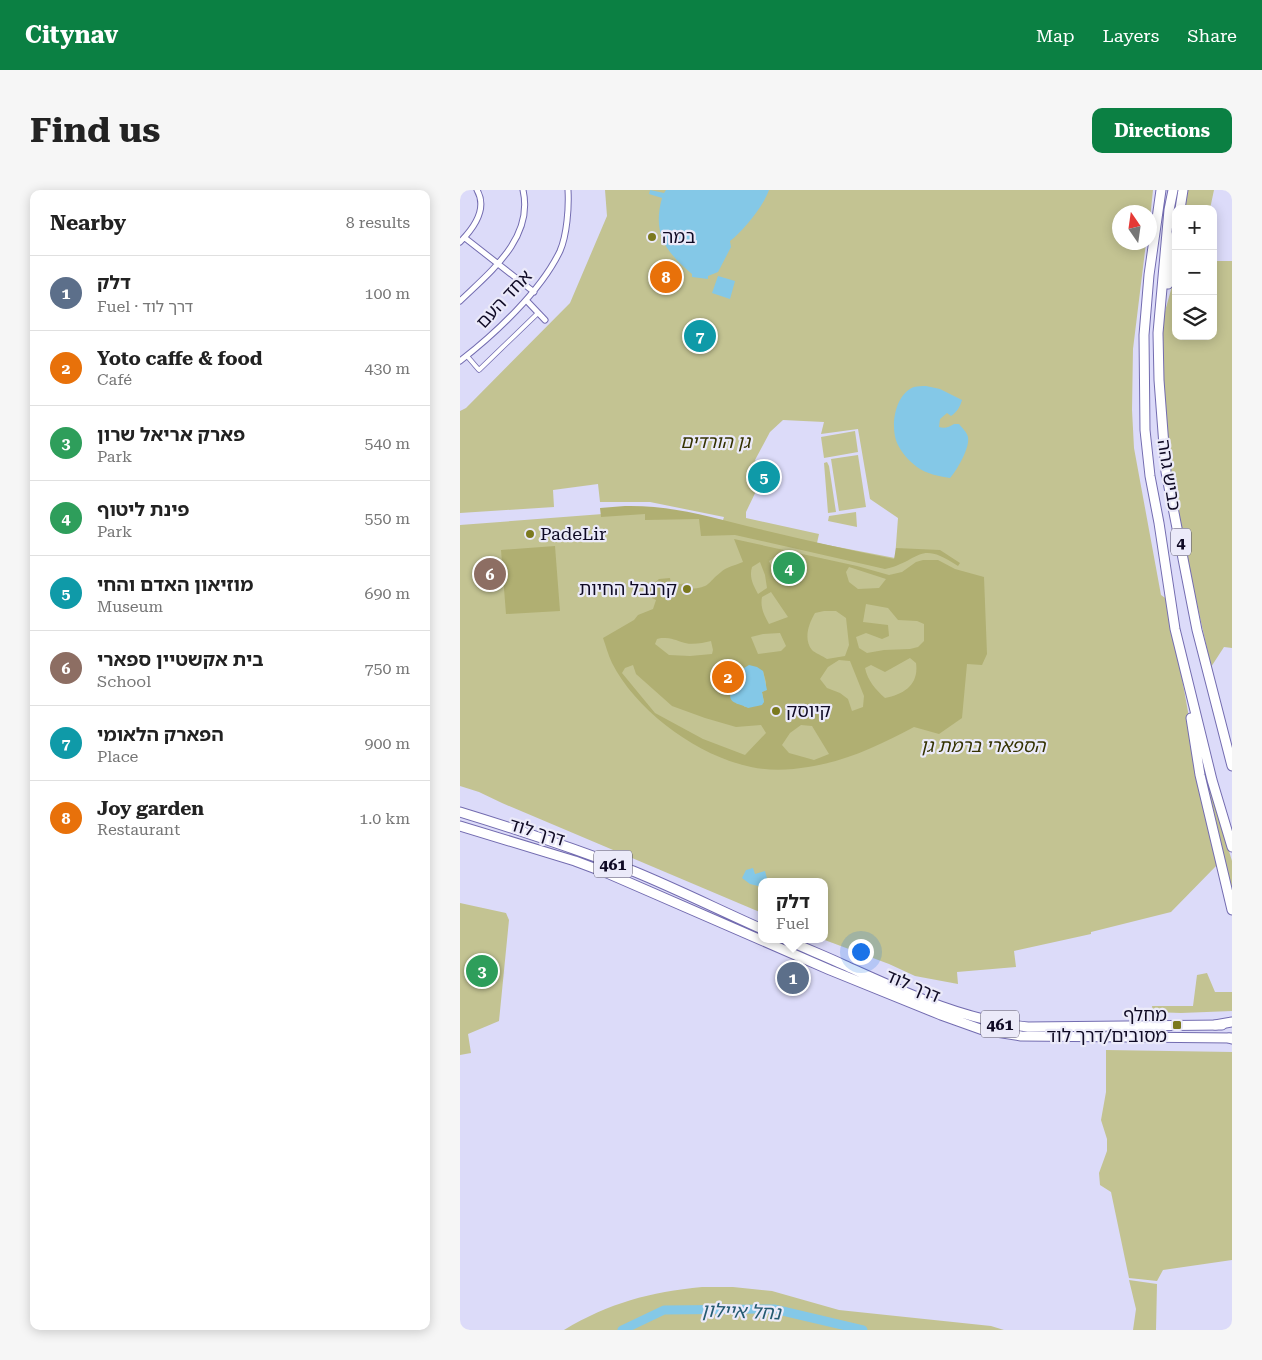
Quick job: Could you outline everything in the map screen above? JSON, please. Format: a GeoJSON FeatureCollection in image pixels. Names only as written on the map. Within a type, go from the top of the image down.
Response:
{"type":"FeatureCollection","features":[{"type":"Feature","properties":{"kind":"main road","name":"כביש גהה"},"geometry":{"type":"LineString","coordinates":[[1161,190],[1150,266],[1144,335],[1143,382],[1150,476],[1175,629],[1212,780],[1232,847]]}},
{"type":"Feature","properties":{"kind":"main road","name":"כביש גהה"},"geometry":{"type":"LineString","coordinates":[[1173,190],[1169,210],[1158,333],[1158,380],[1166,472],[1197,630],[1232,766]]}},
{"type":"Feature","properties":{"kind":"main road"},"geometry":{"type":"LineString","coordinates":[[1181,205],[1183,190]]}},
{"type":"Feature","properties":{"kind":"main road"},"geometry":{"type":"LineString","coordinates":[[1160,313],[1168,286],[1174,250]]}},
{"type":"Feature","properties":{"kind":"main road"},"geometry":{"type":"LineString","coordinates":[[1175,629],[1200,775],[1232,910]]}},
{"type":"Feature","properties":{"kind":"main road","name":"דרך לוד"},"geometry":{"type":"LineString","coordinates":[[460,812],[598,858],[666,885],[758,927]]}},
{"type":"Feature","properties":{"kind":"main road","name":"דרך לוד"},"geometry":{"type":"LineString","coordinates":[[460,826],[575,861],[607,873],[758,939]]}},
{"type":"Feature","properties":{"kind":"main road","name":"דרך לוד"},"geometry":{"type":"LineString","coordinates":[[768,943],[941,1015],[983,1030],[1021,1036],[1231,1038]]}},
{"type":"Feature","properties":{"kind":"main road","name":"דרך לוד"},"geometry":{"type":"LineString","coordinates":[[794,943],[901,991],[962,1014],[998,1024],[1028,1027],[1215,1025],[1232,1023]]}},
{"type":"Feature","properties":{"kind":"street"},"geometry":{"type":"LineString","coordinates":[[460,242],[476,225],[480,213],[481,201],[477,190]]}},
{"type":"Feature","properties":{"kind":"street"},"geometry":{"type":"LineString","coordinates":[[460,301],[499,264],[513,245],[522,222],[525,198],[523,190]]}},
{"type":"Feature","properties":{"kind":"street","name":"אחד העם"},"geometry":{"type":"LineString","coordinates":[[460,361],[534,292],[561,249],[568,205],[568,190]]}},
{"type":"Feature","properties":{"kind":"street"},"geometry":{"type":"LineString","coordinates":[[465,238],[534,292]]}},
{"type":"Feature","properties":{"kind":"street"},"geometry":{"type":"LineString","coordinates":[[526,300],[545,320]]}},
{"type":"Feature","properties":{"kind":"street"},"geometry":{"type":"LineString","coordinates":[[467,356],[479,370],[538,313]]}},
{"type":"Feature","properties":{"kind":"green space","name":"הספארי ברמת גן"},"geometry":{"type":"Polygon","coordinates":[[[605,190],[1153,190],[1151,205],[1112,205],[1112,250],[1145,250],[1133,349],[1132,410],[1134,448],[1161,595],[1168,600],[1218,864],[1171,912],[1091,932],[1091,934],[1014,951],[1016,967],[957,972],[958,984],[915,976],[828,941],[828,878],[758,878],[758,911],[479,792],[460,786],[460,525],[642,511],[723,520],[724,517],[650,502],[600,502],[598,484],[553,490],[554,507],[460,513],[460,411],[466,408],[570,303],[607,216],[605,190]],[[783,420],[770,432],[755,460],[756,462],[748,473],[753,474],[754,482],[758,487],[746,512],[746,518],[819,534],[817,543],[895,558],[898,518],[870,499],[858,429],[821,434],[824,422],[783,420]]]}},
{"type":"Feature","properties":{"kind":"green space"},"geometry":{"type":"Polygon","coordinates":[[[1187,190],[1214,190],[1211,205],[1185,205],[1187,190]]]}},
{"type":"Feature","properties":{"kind":"green space"},"geometry":{"type":"Polygon","coordinates":[[[1217,261],[1232,261],[1232,648],[1224,647],[1211,667],[1182,536],[1168,461],[1161,341],[1164,315],[1172,286],[1172,340],[1217,340],[1217,261]]]}},
{"type":"Feature","properties":{"kind":"green space"},"geometry":{"type":"Polygon","coordinates":[[[855,431],[858,452],[824,458],[821,437],[855,431]]]}},
{"type":"Feature","properties":{"kind":"green space"},"geometry":{"type":"Polygon","coordinates":[[[858,455],[866,507],[839,511],[831,459],[858,455]]]}},
{"type":"Feature","properties":{"kind":"green space"},"geometry":{"type":"Polygon","coordinates":[[[827,462],[836,512],[828,513],[824,463],[827,462]]]}},
{"type":"Feature","properties":{"kind":"green space"},"geometry":{"type":"Polygon","coordinates":[[[856,512],[857,527],[828,521],[829,516],[856,512]]]}},
{"type":"Feature","properties":{"kind":"green space"},"geometry":{"type":"Polygon","coordinates":[[[1204,769],[1232,861],[1232,890],[1204,769]]]}},
{"type":"Feature","properties":{"kind":"green space"},"geometry":{"type":"Polygon","coordinates":[[[460,903],[506,913],[509,920],[499,1021],[468,1034],[471,1053],[460,1055],[460,903]]]}},
{"type":"Feature","properties":{"kind":"green space"},"geometry":{"type":"Polygon","coordinates":[[[1207,973],[1215,992],[1232,992],[1232,1011],[1153,1012],[1152,1006],[1193,1006],[1197,975],[1207,973]]]}},
{"type":"Feature","properties":{"kind":"green space"},"geometry":{"type":"Polygon","coordinates":[[[1106,1050],[1232,1052],[1232,1260],[1163,1270],[1157,1281],[1129,1278],[1111,1192],[1100,1185],[1099,1173],[1107,1151],[1107,1139],[1101,1120],[1106,1092],[1106,1050]]]}},
{"type":"Feature","properties":{"kind":"green space"},"geometry":{"type":"Polygon","coordinates":[[[1129,1280],[1157,1284],[1156,1330],[1133,1330],[1136,1309],[1129,1280]]]}},
{"type":"Feature","properties":{"kind":"green space"},"geometry":{"type":"Polygon","coordinates":[[[702,1287],[733,1287],[772,1291],[839,1310],[991,1326],[1004,1330],[564,1330],[597,1313],[630,1300],[665,1292],[702,1287]]]}},
{"type":"Feature","properties":{"kind":"shaded area"},"geometry":{"type":"Polygon","coordinates":[[[643,506],[693,513],[894,559],[896,548],[940,550],[960,563],[958,566],[945,558],[927,553],[920,554],[885,569],[735,535],[701,536],[699,519],[645,520],[645,514],[601,517],[600,508],[643,506]]]}},
{"type":"Feature","properties":{"kind":"shaded area"},"geometry":{"type":"Polygon","coordinates":[[[734,539],[857,566],[889,575],[902,572],[916,562],[938,560],[955,569],[984,577],[987,654],[982,665],[967,664],[962,718],[939,734],[914,727],[876,746],[836,761],[801,768],[772,770],[751,767],[710,753],[671,729],[653,715],[623,681],[611,660],[603,638],[634,620],[638,615],[653,609],[656,600],[652,598],[651,586],[659,579],[670,578],[671,585],[689,583],[690,589],[702,587],[726,569],[743,562],[734,539]],[[779,554],[769,561],[775,573],[786,579],[801,575],[807,564],[805,558],[779,554]],[[760,562],[752,567],[751,574],[758,594],[767,588],[760,562]],[[849,567],[846,572],[849,582],[858,589],[879,588],[886,579],[849,567]],[[771,592],[762,597],[762,604],[769,624],[788,617],[771,592]],[[866,604],[863,622],[888,625],[889,636],[882,639],[866,633],[856,637],[859,648],[867,653],[910,649],[918,647],[924,641],[924,624],[917,621],[898,620],[888,608],[866,604]],[[824,611],[815,613],[807,636],[812,650],[827,659],[845,656],[849,645],[846,618],[836,611],[824,611]],[[780,633],[751,637],[758,654],[781,651],[786,646],[780,633]],[[669,638],[657,639],[655,644],[669,655],[712,654],[713,650],[711,641],[691,644],[669,638]],[[910,658],[885,672],[871,665],[865,668],[872,684],[885,698],[899,694],[909,687],[915,677],[916,663],[910,658]],[[839,660],[828,667],[820,679],[827,688],[840,693],[848,699],[852,711],[863,707],[864,696],[850,661],[839,660]],[[633,665],[625,668],[622,673],[655,713],[703,739],[745,755],[766,733],[761,725],[736,727],[672,706],[636,674],[633,665]],[[743,668],[741,682],[736,692],[732,691],[737,704],[745,707],[764,702],[762,692],[766,690],[766,682],[763,671],[743,668]],[[801,725],[790,733],[782,745],[789,753],[814,760],[829,754],[812,726],[801,725]]]}},
{"type":"Feature","properties":{"kind":"shaded area"},"geometry":{"type":"Polygon","coordinates":[[[555,546],[560,611],[506,614],[501,550],[555,546]]]}},
{"type":"Feature","properties":{"kind":"water"},"geometry":{"type":"Polygon","coordinates":[[[650,190],[664,193],[666,190],[769,190],[752,218],[730,241],[731,247],[718,272],[708,276],[708,279],[692,277],[692,274],[668,250],[660,232],[659,211],[662,198],[649,194],[650,190]]]}},
{"type":"Feature","properties":{"kind":"water"},"geometry":{"type":"Polygon","coordinates":[[[718,276],[735,281],[730,299],[712,293],[718,276]]]}},
{"type":"Feature","properties":{"kind":"water"},"geometry":{"type":"Polygon","coordinates":[[[926,386],[940,389],[962,400],[958,409],[951,416],[947,413],[940,419],[939,427],[945,428],[959,424],[968,437],[965,453],[950,478],[929,473],[917,467],[903,453],[895,436],[894,420],[898,403],[902,396],[914,387],[926,386]]]}},
{"type":"Feature","properties":{"kind":"water"},"geometry":{"type":"Polygon","coordinates":[[[749,665],[763,671],[767,690],[762,692],[764,702],[762,705],[748,708],[732,701],[730,695],[732,690],[736,692],[741,682],[744,668],[749,665]]]}},
{"type":"Feature","properties":{"kind":"water"},"geometry":{"type":"Polygon","coordinates":[[[753,868],[755,874],[765,871],[767,878],[758,878],[758,886],[750,884],[742,878],[746,870],[753,868]]]}},
{"type":"Feature","properties":{"kind":"waterway","name":"נחל איילון"},"geometry":{"type":"LineString","coordinates":[[622,1330],[664,1310],[774,1309],[863,1330]]}},
{"type":"Feature","properties":{"kind":"place","name":"במה"},"geometry":{"type":"Point","coordinates":[652,237]}},
{"type":"Feature","properties":{"kind":"place","name":"Joy garden"},"geometry":{"type":"Point","coordinates":[666,277]}},
{"type":"Feature","properties":{"kind":"place","name":"הפארק הלאומי"},"geometry":{"type":"Point","coordinates":[700,336]}},
{"type":"Feature","properties":{"kind":"place","name":"מוזיאון האדם והחי"},"geometry":{"type":"Point","coordinates":[764,477]}},
{"type":"Feature","properties":{"kind":"place","name":"PadeLir"},"geometry":{"type":"Point","coordinates":[530,534]}},
{"type":"Feature","properties":{"kind":"place","name":"פינת ליטוף"},"geometry":{"type":"Point","coordinates":[789,568]}},
{"type":"Feature","properties":{"kind":"place","name":"בית אקשטיין ספארי"},"geometry":{"type":"Point","coordinates":[490,574]}},
{"type":"Feature","properties":{"kind":"place","name":"קרנבל החיות"},"geometry":{"type":"Point","coordinates":[687,589]}},
{"type":"Feature","properties":{"kind":"place","name":"Yoto caffe & food"},"geometry":{"type":"Point","coordinates":[728,677]}},
{"type":"Feature","properties":{"kind":"place","name":"קיוסק"},"geometry":{"type":"Point","coordinates":[776,711]}},
{"type":"Feature","properties":{"kind":"place","name":"פארק אריאל שרון"},"geometry":{"type":"Point","coordinates":[482,971]}},
{"type":"Feature","properties":{"kind":"place","name":"דלק"},"geometry":{"type":"Point","coordinates":[793,978]}},
{"type":"Feature","properties":{"kind":"place","name":"מחלף מסובים/דרך לוד"},"geometry":{"type":"Point","coordinates":[1177,1025]}},
{"type":"Feature","properties":{"kind":"park label","name":"גן הורדים"},"geometry":{"type":"Point","coordinates":[715,442]}}]}
